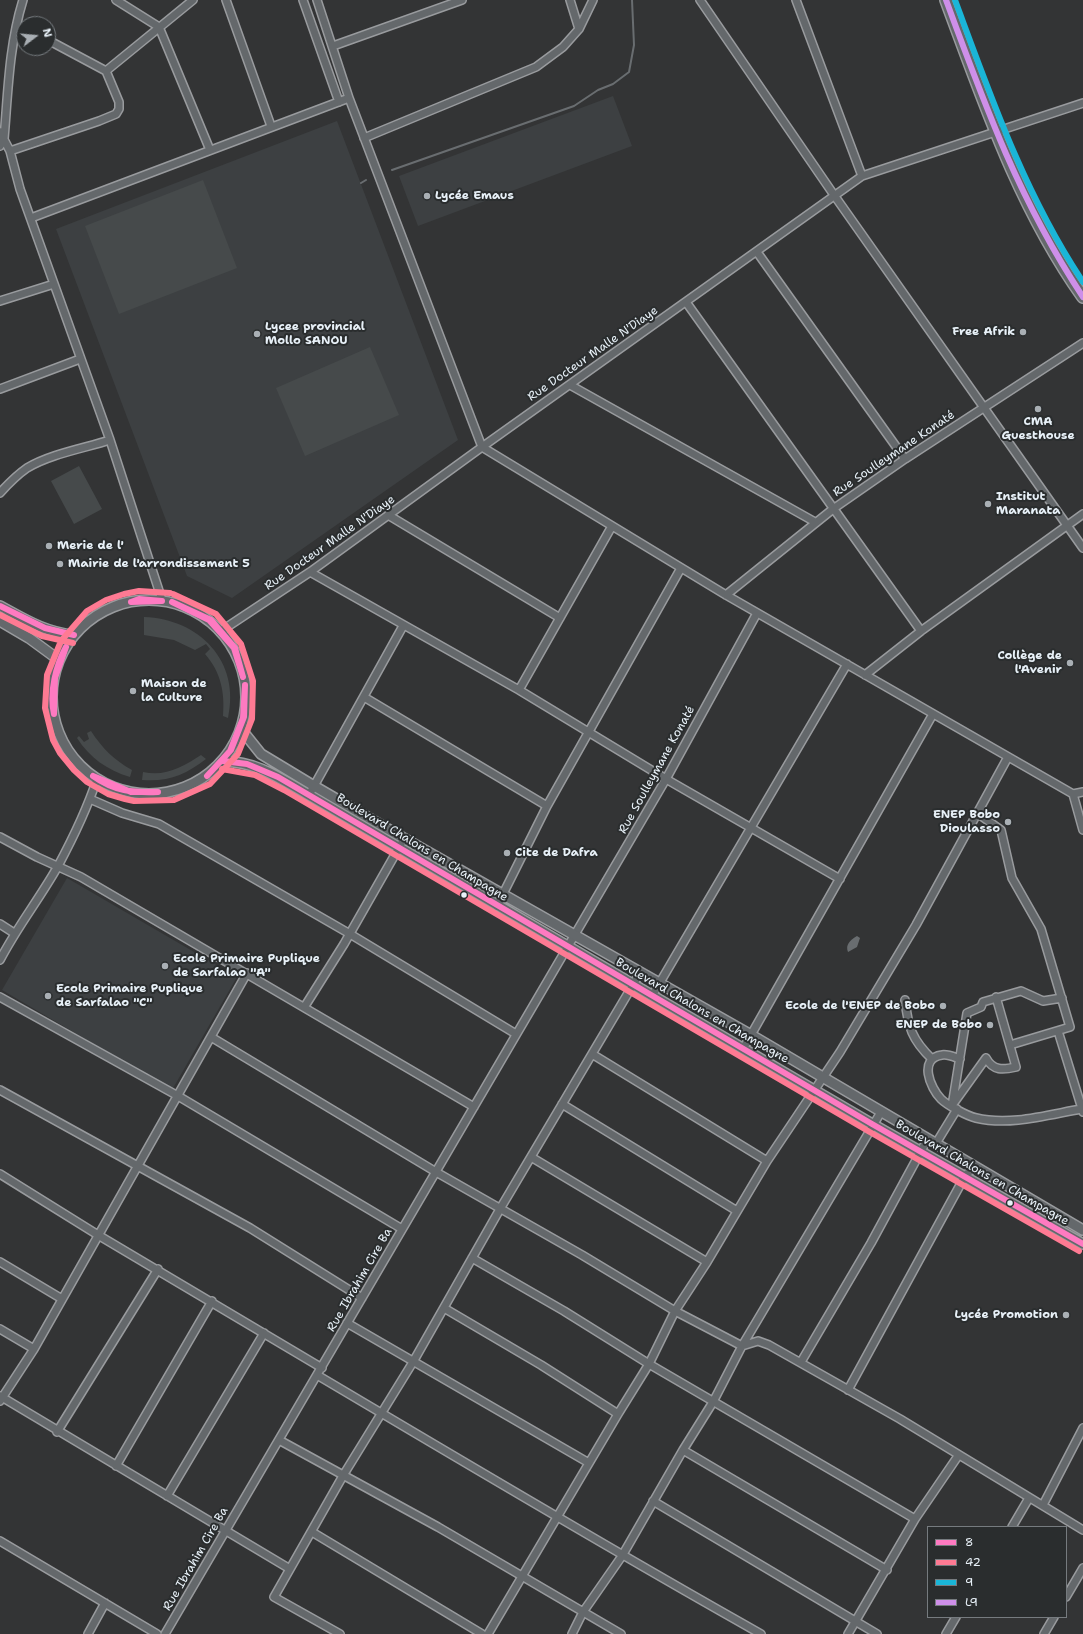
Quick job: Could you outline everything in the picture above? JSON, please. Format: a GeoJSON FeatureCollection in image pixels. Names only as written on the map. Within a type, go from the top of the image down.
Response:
{"type":"FeatureCollection","features":[{"type":"Feature","properties":{"kind":"highway"},"geometry":{"type":"LineString","coordinates":[[946,0],[996,131],[1029,207],[1061,265],[1083,297]]}},
{"type":"Feature","properties":{"kind":"main road"},"geometry":{"type":"LineString","coordinates":[[138,600],[162,600],[192,609],[206,617],[221,631],[235,650],[244,676],[246,702],[241,729],[236,742],[223,761],[205,777],[191,785],[176,791],[160,794],[128,792],[97,779],[81,766],[71,754],[57,726],[53,711],[52,692],[59,660],[74,635],[94,616],[115,605],[138,600]]}},
{"type":"Feature","properties":{"kind":"main road"},"geometry":{"type":"LineString","coordinates":[[0,606],[48,630],[59,634],[74,635]]}},
{"type":"Feature","properties":{"kind":"main road"},"geometry":{"type":"LineString","coordinates":[[0,621],[29,638],[59,660]]}},
{"type":"Feature","properties":{"kind":"main road","name":"Boulevard Chalons en Champagne"},"geometry":{"type":"LineString","coordinates":[[241,729],[261,754],[314,786],[574,936],[751,1035],[1083,1230]]}},
{"type":"Feature","properties":{"kind":"main road","name":"Boulevard Chalons en Champagne"},"geometry":{"type":"LineString","coordinates":[[223,761],[243,762],[253,765],[309,795],[814,1091],[1083,1244]]}},
{"type":"Feature","properties":{"kind":"street"},"geometry":{"type":"LineString","coordinates":[[18,16],[23,0]]}},
{"type":"Feature","properties":{"kind":"street"},"geometry":{"type":"LineString","coordinates":[[116,0],[159,27],[210,150]]}},
{"type":"Feature","properties":{"kind":"street"},"geometry":{"type":"LineString","coordinates":[[106,71],[193,0]]}},
{"type":"Feature","properties":{"kind":"street"},"geometry":{"type":"LineString","coordinates":[[226,0],[246,52],[271,126]]}},
{"type":"Feature","properties":{"kind":"street"},"geometry":{"type":"LineString","coordinates":[[303,0],[339,102]]}},
{"type":"Feature","properties":{"kind":"street"},"geometry":{"type":"LineString","coordinates":[[317,0],[349,98],[482,447],[757,613],[1073,794],[1083,792]]}},
{"type":"Feature","properties":{"kind":"street"},"geometry":{"type":"LineString","coordinates":[[333,46],[462,0]]}},
{"type":"Feature","properties":{"kind":"street"},"geometry":{"type":"LineString","coordinates":[[570,0],[579,29]]}},
{"type":"Feature","properties":{"kind":"street"},"geometry":{"type":"LineString","coordinates":[[364,138],[536,67],[563,47],[579,29],[592,0]]}},
{"type":"Feature","properties":{"kind":"street"},"geometry":{"type":"LineString","coordinates":[[700,0],[834,195],[1083,548]]}},
{"type":"Feature","properties":{"kind":"street"},"geometry":{"type":"LineString","coordinates":[[796,0],[862,176]]}},
{"type":"Feature","properties":{"kind":"street"},"geometry":{"type":"LineString","coordinates":[[0,146],[4,139],[10,65],[16,22]]}},
{"type":"Feature","properties":{"kind":"street"},"geometry":{"type":"LineString","coordinates":[[10,151],[116,114],[119,109],[119,102],[106,71],[56,44]]}},
{"type":"Feature","properties":{"kind":"street"},"geometry":{"type":"LineString","coordinates":[[31,218],[271,126],[349,98]]}},
{"type":"Feature","properties":{"kind":"street","name":"Rue Docteur Malle N'Diaye"},"geometry":{"type":"LineString","coordinates":[[221,631],[310,572],[482,447],[862,176],[1083,103]]}},
{"type":"Feature","properties":{"kind":"street"},"geometry":{"type":"LineString","coordinates":[[0,132],[10,151],[31,218],[110,440],[162,600]]}},
{"type":"Feature","properties":{"kind":"street"},"geometry":{"type":"LineString","coordinates":[[757,252],[905,459]]}},
{"type":"Feature","properties":{"kind":"street"},"geometry":{"type":"LineString","coordinates":[[0,301],[54,284]]}},
{"type":"Feature","properties":{"kind":"street"},"geometry":{"type":"LineString","coordinates":[[686,302],[921,631]]}},
{"type":"Feature","properties":{"kind":"street","name":"Rue Soulleymane Konaté"},"geometry":{"type":"LineString","coordinates":[[726,595],[833,509],[905,459],[1083,343]]}},
{"type":"Feature","properties":{"kind":"street"},"geometry":{"type":"LineString","coordinates":[[0,389],[80,359]]}},
{"type":"Feature","properties":{"kind":"street"},"geometry":{"type":"LineString","coordinates":[[570,385],[815,522]]}},
{"type":"Feature","properties":{"kind":"street"},"geometry":{"type":"LineString","coordinates":[[0,493],[28,468],[42,461],[110,440]]}},
{"type":"Feature","properties":{"kind":"street"},"geometry":{"type":"LineString","coordinates":[[866,675],[921,631],[1083,514]]}},
{"type":"Feature","properties":{"kind":"street"},"geometry":{"type":"LineString","coordinates":[[388,515],[560,618]]}},
{"type":"Feature","properties":{"kind":"street"},"geometry":{"type":"LineString","coordinates":[[519,690],[612,526]]}},
{"type":"Feature","properties":{"kind":"street"},"geometry":{"type":"LineString","coordinates":[[497,906],[547,806],[681,568]]}},
{"type":"Feature","properties":{"kind":"street"},"geometry":{"type":"LineString","coordinates":[[310,572],[403,626],[519,690],[666,779],[840,879]]}},
{"type":"Feature","properties":{"kind":"street","name":"Rue Soulleymane Konaté"},"geometry":{"type":"LineString","coordinates":[[574,936],[666,779],[757,613]]}},
{"type":"Feature","properties":{"kind":"street"},"geometry":{"type":"LineString","coordinates":[[309,795],[403,626]]}},
{"type":"Feature","properties":{"kind":"street"},"geometry":{"type":"LineString","coordinates":[[652,996],[847,664]]}},
{"type":"Feature","properties":{"kind":"street"},"geometry":{"type":"LineString","coordinates":[[364,697],[547,806]]}},
{"type":"Feature","properties":{"kind":"street"},"geometry":{"type":"LineString","coordinates":[[744,1049],[933,714]]}},
{"type":"Feature","properties":{"kind":"street"},"geometry":{"type":"LineString","coordinates":[[488,1634],[649,1364],[674,1311],[707,1262],[767,1161],[823,1078],[916,925],[1008,757]]}},
{"type":"Feature","properties":{"kind":"street"},"geometry":{"type":"LineString","coordinates":[[0,960],[14,932],[58,866],[90,799],[97,779]]}},
{"type":"Feature","properties":{"kind":"street"},"geometry":{"type":"LineString","coordinates":[[1073,794],[1083,830]]}},
{"type":"Feature","properties":{"kind":"street"},"geometry":{"type":"LineString","coordinates":[[90,799],[122,812],[159,824],[350,934],[516,1034]]}},
{"type":"Feature","properties":{"kind":"street"},"geometry":{"type":"LineString","coordinates":[[977,813],[1001,830],[1012,878],[1041,929],[1070,1027],[1010,1045]]}},
{"type":"Feature","properties":{"kind":"street"},"geometry":{"type":"LineString","coordinates":[[0,837],[81,877],[305,1006],[474,1107]]}},
{"type":"Feature","properties":{"kind":"street"},"geometry":{"type":"LineString","coordinates":[[305,1006],[350,934],[405,839]]}},
{"type":"Feature","properties":{"kind":"street"},"geometry":{"type":"LineString","coordinates":[[0,924],[14,932]]}},
{"type":"Feature","properties":{"kind":"street","name":"Rue Ibrahim Cire Ba"},"geometry":{"type":"LineString","coordinates":[[165,1634],[225,1529],[322,1368],[574,936]]}},
{"type":"Feature","properties":{"kind":"street"},"geometry":{"type":"LineString","coordinates":[[247,973],[34,1348],[1,1398],[290,1568]]}},
{"type":"Feature","properties":{"kind":"street"},"geometry":{"type":"LineString","coordinates":[[340,1634],[274,1597],[344,1474],[413,1362],[500,1209],[640,973]]}},
{"type":"Feature","properties":{"kind":"street"},"geometry":{"type":"LineString","coordinates":[[954,1107],[967,1013],[981,1007],[983,1002],[1020,991],[1043,1001],[1062,998]]}},
{"type":"Feature","properties":{"kind":"street"},"geometry":{"type":"LineString","coordinates":[[0,997],[178,1096],[402,1229]]}},
{"type":"Feature","properties":{"kind":"street"},"geometry":{"type":"LineString","coordinates":[[801,1362],[871,1242],[920,1151],[931,1142],[986,1058],[989,1064],[1002,1070],[1016,1066],[996,997]]}},
{"type":"Feature","properties":{"kind":"street"},"geometry":{"type":"LineString","coordinates":[[905,1000],[910,1029],[922,1049],[932,1059]]}},
{"type":"Feature","properties":{"kind":"street"},"geometry":{"type":"LineString","coordinates":[[960,1059],[941,1055],[932,1059],[928,1065],[928,1076],[941,1099],[975,1118],[1017,1120],[1082,1110],[1058,1031]]}},
{"type":"Feature","properties":{"kind":"street"},"geometry":{"type":"LineString","coordinates":[[211,1037],[436,1172],[582,1255],[674,1311],[742,1346],[758,1341],[769,1345],[801,1362],[1083,1530]]}},
{"type":"Feature","properties":{"kind":"street"},"geometry":{"type":"LineString","coordinates":[[592,1054],[767,1161]]}},
{"type":"Feature","properties":{"kind":"street"},"geometry":{"type":"LineString","coordinates":[[0,1090],[250,1228],[362,1298]]}},
{"type":"Feature","properties":{"kind":"street"},"geometry":{"type":"LineString","coordinates":[[562,1104],[737,1211]]}},
{"type":"Feature","properties":{"kind":"street"},"geometry":{"type":"LineString","coordinates":[[572,1634],[583,1612],[622,1556],[683,1450],[713,1402],[742,1346],[872,1124],[881,1112]]}},
{"type":"Feature","properties":{"kind":"street"},"geometry":{"type":"LineString","coordinates":[[531,1157],[707,1262]]}},
{"type":"Feature","properties":{"kind":"street"},"geometry":{"type":"LineString","coordinates":[[848,1390],[965,1176],[974,1167]]}},
{"type":"Feature","properties":{"kind":"street"},"geometry":{"type":"LineString","coordinates":[[0,1174],[98,1235],[212,1301],[322,1368]]}},
{"type":"Feature","properties":{"kind":"street"},"geometry":{"type":"LineString","coordinates":[[472,1258],[564,1311],[713,1402],[915,1519]]}},
{"type":"Feature","properties":{"kind":"street"},"geometry":{"type":"LineString","coordinates":[[0,1262],[62,1299]]}},
{"type":"Feature","properties":{"kind":"street"},"geometry":{"type":"LineString","coordinates":[[57,1432],[158,1269]]}},
{"type":"Feature","properties":{"kind":"street"},"geometry":{"type":"LineString","coordinates":[[116,1466],[212,1301]]}},
{"type":"Feature","properties":{"kind":"street"},"geometry":{"type":"LineString","coordinates":[[444,1308],[541,1365],[618,1414]]}},
{"type":"Feature","properties":{"kind":"street"},"geometry":{"type":"LineString","coordinates":[[347,1323],[589,1463]]}},
{"type":"Feature","properties":{"kind":"street"},"geometry":{"type":"LineString","coordinates":[[0,1329],[34,1348]]}},
{"type":"Feature","properties":{"kind":"street"},"geometry":{"type":"LineString","coordinates":[[167,1496],[264,1333]]}},
{"type":"Feature","properties":{"kind":"street"},"geometry":{"type":"LineString","coordinates":[[317,1375],[559,1516],[622,1556],[761,1634]]}},
{"type":"Feature","properties":{"kind":"street"},"geometry":{"type":"LineString","coordinates":[[1043,1506],[1080,1439],[1083,1428]]}},
{"type":"Feature","properties":{"kind":"street"},"geometry":{"type":"LineString","coordinates":[[279,1440],[344,1474],[438,1527],[621,1634]]}},
{"type":"Feature","properties":{"kind":"street"},"geometry":{"type":"LineString","coordinates":[[683,1450],[887,1570]]}},
{"type":"Feature","properties":{"kind":"street"},"geometry":{"type":"LineString","coordinates":[[848,1634],[887,1570],[915,1519],[958,1456]]}},
{"type":"Feature","properties":{"kind":"street"},"geometry":{"type":"LineString","coordinates":[[1013,1526],[1029,1498]]}},
{"type":"Feature","properties":{"kind":"street"},"geometry":{"type":"LineString","coordinates":[[653,1501],[877,1634]]}},
{"type":"Feature","properties":{"kind":"street"},"geometry":{"type":"LineString","coordinates":[[312,1532],[482,1634]]}},
{"type":"Feature","properties":{"kind":"street"},"geometry":{"type":"LineString","coordinates":[[0,1541],[157,1634]]}},
{"type":"Feature","properties":{"kind":"street"},"geometry":{"type":"LineString","coordinates":[[1067,1595],[1083,1568]]}},
{"type":"Feature","properties":{"kind":"street"},"geometry":{"type":"LineString","coordinates":[[88,1634],[105,1603]]}},
{"type":"Feature","properties":{"kind":"street"},"geometry":{"type":"LineString","coordinates":[[946,1634],[955,1618]]}},
{"type":"Feature","properties":{"kind":"street"},"geometry":{"type":"LineString","coordinates":[[1044,1634],[1053,1618]]}},
{"type":"Feature","properties":{"kind":"shaded area"},"geometry":{"type":"Polygon","coordinates":[[[613,96],[632,146],[418,226],[399,176],[613,96]]]}},
{"type":"Feature","properties":{"kind":"shaded area","name":"Lycee provincial Mollo SANOU"},"geometry":{"type":"Polygon","coordinates":[[[337,121],[458,440],[232,598],[187,576],[56,229],[337,121]]]}},
{"type":"Feature","properties":{"kind":"shaded area"},"geometry":{"type":"Polygon","coordinates":[[[203,180],[237,268],[119,314],[85,226],[203,180]]]}},
{"type":"Feature","properties":{"kind":"shaded area"},"geometry":{"type":"Polygon","coordinates":[[[370,347],[399,415],[305,456],[276,388],[370,347]]]}},
{"type":"Feature","properties":{"kind":"shaded area"},"geometry":{"type":"Polygon","coordinates":[[[79,466],[102,509],[74,524],[51,481],[79,466]]]}},
{"type":"Feature","properties":{"kind":"shaded area"},"geometry":{"type":"Polygon","coordinates":[[[144,617],[164,620],[182,626],[198,635],[212,647],[222,662],[228,678],[230,697],[228,718],[223,716],[221,683],[215,668],[205,654],[210,649],[206,644],[195,650],[174,640],[144,635],[144,617]]]}},
{"type":"Feature","properties":{"kind":"shaded area"},"geometry":{"type":"Polygon","coordinates":[[[91,731],[109,753],[132,770],[130,777],[107,767],[93,757],[82,745],[77,738],[79,736],[84,742],[89,739],[87,733],[91,731]]]}},
{"type":"Feature","properties":{"kind":"shaded area"},"geometry":{"type":"Polygon","coordinates":[[[201,755],[206,759],[184,773],[160,780],[142,780],[143,772],[159,773],[174,770],[201,755]]]}},
{"type":"Feature","properties":{"kind":"shaded area"},"geometry":{"type":"Polygon","coordinates":[[[67,878],[237,977],[172,1090],[2,990],[67,878]]]}},
{"type":"Feature","properties":{"kind":"shaded area"},"geometry":{"type":"Polygon","coordinates":[[[857,936],[860,938],[857,947],[848,952],[847,947],[849,943],[857,936]]]}},
{"type":"Feature","properties":{"kind":"waterway"},"geometry":{"type":"LineString","coordinates":[[392,170],[574,106],[598,90],[613,84],[629,72],[634,45],[632,0]]}},
{"type":"Feature","properties":{"kind":"waterway"},"geometry":{"type":"LineString","coordinates":[[361,183],[366,180]]}},
{"type":"Feature","properties":{"kind":"transit line","name":"L9"},"geometry":{"type":"LineString","coordinates":[[946,0],[990,116],[1022,189],[1040,225],[1083,297]]}},
{"type":"Feature","properties":{"kind":"transit line","name":"9"},"geometry":{"type":"LineString","coordinates":[[955,0],[1011,145],[1044,215],[1062,249],[1083,282]]}},
{"type":"Feature","properties":{"kind":"transit line","name":"42"},"geometry":{"type":"LineString","coordinates":[[170,593],[139,591],[124,594],[106,600],[87,611],[61,641],[47,675],[45,708],[53,740],[60,753],[74,770],[87,782],[108,794],[134,801],[174,800],[210,784],[238,754],[252,719],[253,681],[241,644],[216,614],[173,594]]}},
{"type":"Feature","properties":{"kind":"transit line","name":"8"},"geometry":{"type":"LineString","coordinates":[[131,602],[139,599],[162,601]]}},
{"type":"Feature","properties":{"kind":"transit line","name":"8"},"geometry":{"type":"LineString","coordinates":[[131,602],[162,601]]}},
{"type":"Feature","properties":{"kind":"transit line","name":"8"},"geometry":{"type":"LineString","coordinates":[[172,602],[211,620],[235,648],[243,677]]}},
{"type":"Feature","properties":{"kind":"transit line","name":"8"},"geometry":{"type":"LineString","coordinates":[[172,602],[209,620],[234,648],[243,677]]}},
{"type":"Feature","properties":{"kind":"transit line","name":"8"},"geometry":{"type":"LineString","coordinates":[[0,606],[45,628],[74,635]]}},
{"type":"Feature","properties":{"kind":"transit line","name":"42"},"geometry":{"type":"LineString","coordinates":[[0,615],[42,636],[73,643]]}},
{"type":"Feature","properties":{"kind":"transit line","name":"8"},"geometry":{"type":"LineString","coordinates":[[54,714],[52,697],[54,679],[59,662],[66,647]]}},
{"type":"Feature","properties":{"kind":"transit line","name":"8"},"geometry":{"type":"LineString","coordinates":[[54,714],[55,678],[66,647]]}},
{"type":"Feature","properties":{"kind":"transit line","name":"8"},"geometry":{"type":"LineString","coordinates":[[207,776],[230,751],[243,718],[245,685]]}},
{"type":"Feature","properties":{"kind":"transit line","name":"8"},"geometry":{"type":"LineString","coordinates":[[207,776],[231,750],[244,717],[245,685]]}},
{"type":"Feature","properties":{"kind":"transit line","name":"8"},"geometry":{"type":"LineString","coordinates":[[223,761],[247,764],[278,777],[872,1124],[1083,1244]]}},
{"type":"Feature","properties":{"kind":"transit line","name":"42"},"geometry":{"type":"LineString","coordinates":[[222,769],[255,775],[284,790],[868,1131],[1079,1251]]}},
{"type":"Feature","properties":{"kind":"transit line","name":"8"},"geometry":{"type":"LineString","coordinates":[[93,776],[131,792],[158,792]]}},
{"type":"Feature","properties":{"kind":"transit line","name":"8"},"geometry":{"type":"LineString","coordinates":[[93,776],[108,785],[124,790],[158,792]]}},
{"type":"Feature","properties":{"kind":"place","name":"Lycée Emaus"},"geometry":{"type":"Point","coordinates":[427,196]}},
{"type":"Feature","properties":{"kind":"place","name":"Free Afrik"},"geometry":{"type":"Point","coordinates":[1023,332]}},
{"type":"Feature","properties":{"kind":"place","name":"Lycee provincial Mollo SANOU"},"geometry":{"type":"Point","coordinates":[257,334]}},
{"type":"Feature","properties":{"kind":"place","name":"CMA Guesthouse"},"geometry":{"type":"Point","coordinates":[1038,409]}},
{"type":"Feature","properties":{"kind":"place","name":"Institut Maranata"},"geometry":{"type":"Point","coordinates":[988,504]}},
{"type":"Feature","properties":{"kind":"place","name":"Merie de l'"},"geometry":{"type":"Point","coordinates":[49,546]}},
{"type":"Feature","properties":{"kind":"place","name":"Mairie de l'arrondissement 5"},"geometry":{"type":"Point","coordinates":[60,564]}},
{"type":"Feature","properties":{"kind":"place","name":"Collège de l'Avenir"},"geometry":{"type":"Point","coordinates":[1070,663]}},
{"type":"Feature","properties":{"kind":"place","name":"Maison de la Culture"},"geometry":{"type":"Point","coordinates":[133,691]}},
{"type":"Feature","properties":{"kind":"place","name":"ENEP Bobo Dioulasso"},"geometry":{"type":"Point","coordinates":[1008,822]}},
{"type":"Feature","properties":{"kind":"place","name":"Cite de Dafra"},"geometry":{"type":"Point","coordinates":[507,853]}},
{"type":"Feature","properties":{"kind":"place","name":"Ecole Primaire Puplique de Sarfalao \"A\""},"geometry":{"type":"Point","coordinates":[165,966]}},
{"type":"Feature","properties":{"kind":"place","name":"Ecole Primaire Puplique de Sarfalao \"C\""},"geometry":{"type":"Point","coordinates":[48,996]}},
{"type":"Feature","properties":{"kind":"place","name":"Ecole de l'ENEP de Bobo"},"geometry":{"type":"Point","coordinates":[943,1006]}},
{"type":"Feature","properties":{"kind":"place","name":"ENEP de Bobo"},"geometry":{"type":"Point","coordinates":[990,1025]}},
{"type":"Feature","properties":{"kind":"place","name":"Lycée Promotion"},"geometry":{"type":"Point","coordinates":[1066,1315]}}]}
